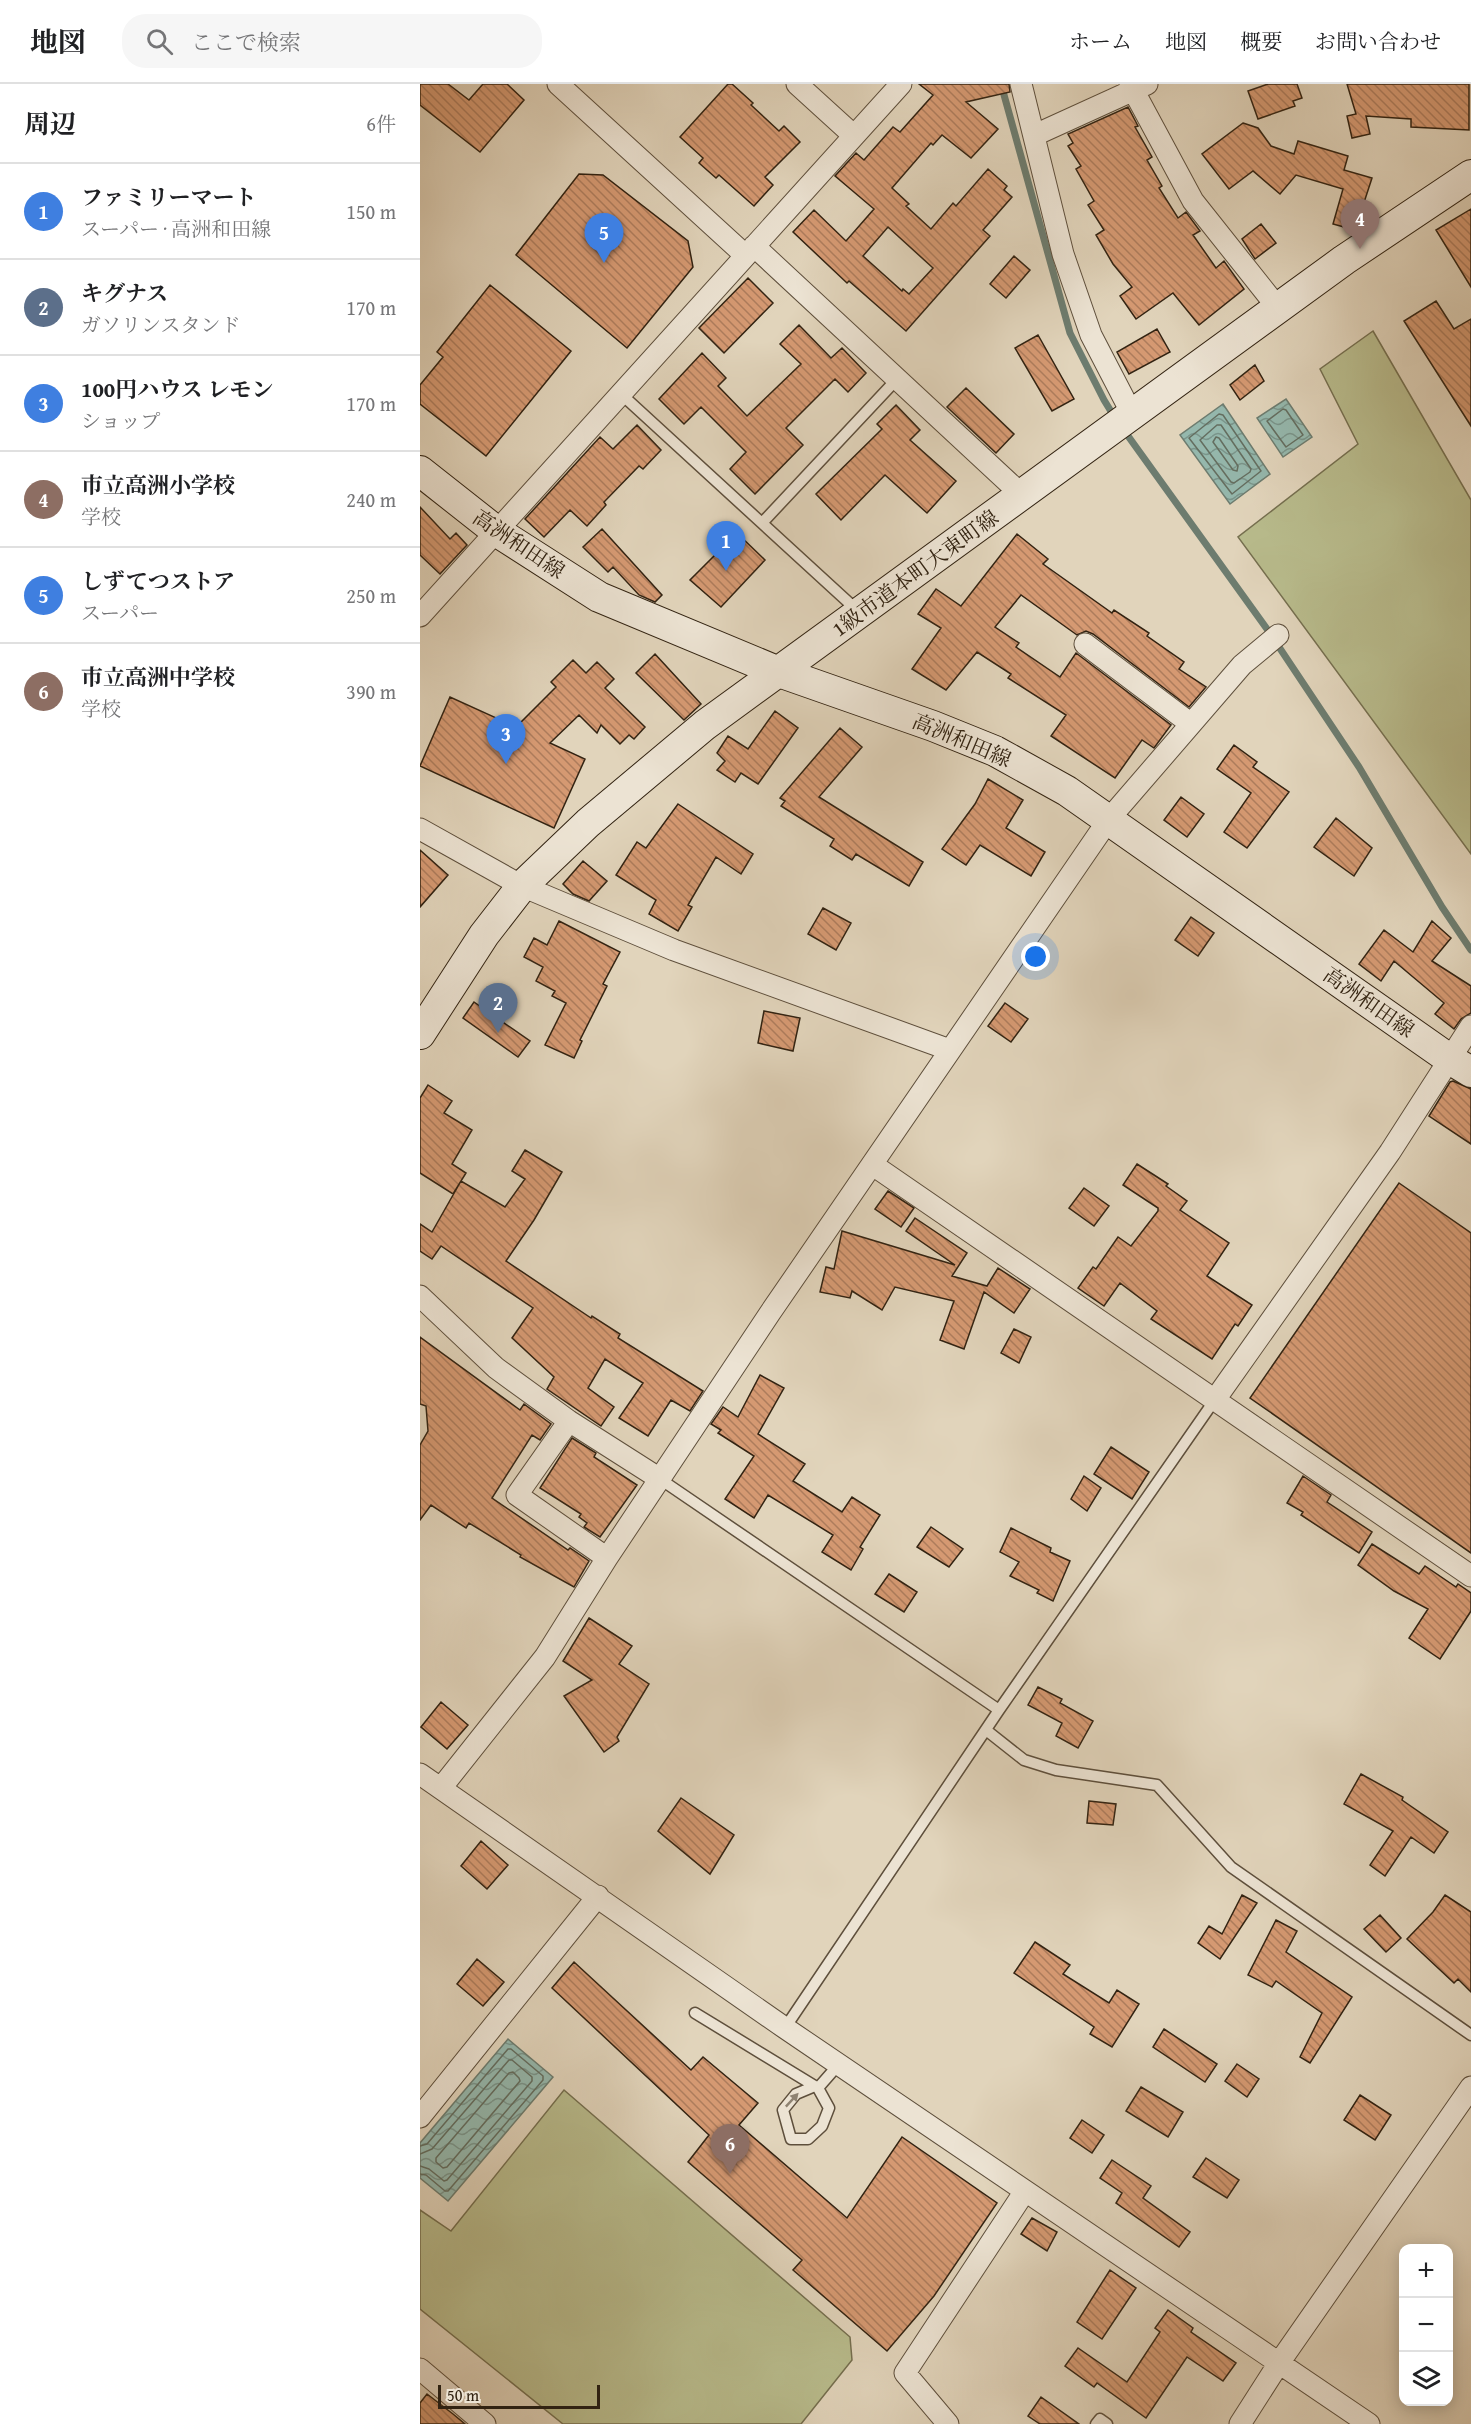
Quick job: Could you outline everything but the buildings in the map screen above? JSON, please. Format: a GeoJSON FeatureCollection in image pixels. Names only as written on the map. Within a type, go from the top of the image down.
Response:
{"type":"FeatureCollection","features":[{"type":"Feature","properties":{"kind":"street"},"geometry":{"type":"LineString","coordinates":[[558,84],[897,379],[1022,495]]}},
{"type":"Feature","properties":{"kind":"street"},"geometry":{"type":"LineString","coordinates":[[797,84],[853,135]]}},
{"type":"Feature","properties":{"kind":"street"},"geometry":{"type":"LineString","coordinates":[[420,616],[901,84]]}},
{"type":"Feature","properties":{"kind":"street"},"geometry":{"type":"LineString","coordinates":[[1022,84],[1063,254],[1091,335],[1132,414]]}},
{"type":"Feature","properties":{"kind":"street"},"geometry":{"type":"LineString","coordinates":[[1035,135],[1137,86],[1193,201],[1278,308]]}},
{"type":"Feature","properties":{"kind":"street","name":"1級市道本町大東町線"},"geometry":{"type":"LineString","coordinates":[[422,1027],[484,935],[522,886],[588,823],[705,725],[1344,260],[1471,175]]}},
{"type":"Feature","properties":{"kind":"street","name":"高洲和田線"},"geometry":{"type":"LineString","coordinates":[[420,471],[496,531],[599,597],[779,672],[933,726],[995,752],[1067,791],[1460,1065]]}},
{"type":"Feature","properties":{"kind":"street"},"geometry":{"type":"LineString","coordinates":[[441,1788],[545,1658],[607,1558],[770,1313],[1109,819],[1242,665],[1278,635]]}},
{"type":"Feature","properties":{"kind":"street"},"geometry":{"type":"LineString","coordinates":[[1085,644],[1191,724]]}},
{"type":"Feature","properties":{"kind":"street"},"geometry":{"type":"LineString","coordinates":[[420,829],[522,886],[674,950],[950,1050]]}},
{"type":"Feature","properties":{"kind":"street"},"geometry":{"type":"LineString","coordinates":[[1214,1401],[1390,1152],[1460,1065],[1471,1026]]}},
{"type":"Feature","properties":{"kind":"street"},"geometry":{"type":"LineString","coordinates":[[873,1165],[1471,1576]]}},
{"type":"Feature","properties":{"kind":"street"},"geometry":{"type":"LineString","coordinates":[[420,1296],[496,1368],[569,1421],[660,1479]]}},
{"type":"Feature","properties":{"kind":"street"},"geometry":{"type":"LineString","coordinates":[[569,1421],[517,1495],[607,1558]]}},
{"type":"Feature","properties":{"kind":"street"},"geometry":{"type":"LineString","coordinates":[[420,1774],[785,2028],[1369,2424]]}},
{"type":"Feature","properties":{"kind":"street"},"geometry":{"type":"LineString","coordinates":[[420,2117],[598,1896]]}},
{"type":"Feature","properties":{"kind":"street"},"geometry":{"type":"LineString","coordinates":[[1240,2424],[1471,2086]]}},
{"type":"Feature","properties":{"kind":"street"},"geometry":{"type":"LineString","coordinates":[[948,2424],[905,2373],[1025,2191]]}},
{"type":"Feature","properties":{"kind":"street"},"geometry":{"type":"LineString","coordinates":[[420,2369],[483,2423]]}},
{"type":"Feature","properties":{"kind":"lane"},"geometry":{"type":"LineString","coordinates":[[762,523],[897,379]]}},
{"type":"Feature","properties":{"kind":"lane"},"geometry":{"type":"LineString","coordinates":[[620,393],[860,613]]}},
{"type":"Feature","properties":{"kind":"lane"},"geometry":{"type":"LineString","coordinates":[[785,2028],[999,1710],[1214,1401]]}},
{"type":"Feature","properties":{"kind":"lane"},"geometry":{"type":"LineString","coordinates":[[660,1479],[999,1710]]}},
{"type":"Feature","properties":{"kind":"lane"},"geometry":{"type":"LineString","coordinates":[[986,1730],[1024,1760],[1056,1770],[1157,1785],[1231,1867],[1471,2035]]}},
{"type":"Feature","properties":{"kind":"lane"},"geometry":{"type":"LineString","coordinates":[[695,2013],[816,2087],[829,2108],[822,2126],[808,2139],[791,2139],[783,2110],[796,2094],[816,2087],[839,2064]]}},
{"type":"Feature","properties":{"kind":"lane"},"geometry":{"type":"LineString","coordinates":[[1096,2424],[1100,2419],[1107,2424]]}},
{"type":"Feature","properties":{"kind":"green space"},"geometry":{"type":"Polygon","coordinates":[[[1373,331],[1471,500],[1471,854],[1238,537],[1358,444],[1320,369],[1373,331]]]}},
{"type":"Feature","properties":{"kind":"green space"},"geometry":{"type":"Polygon","coordinates":[[[564,2090],[850,2337],[852,2360],[801,2424],[563,2424],[420,2309],[420,2210],[451,2231],[564,2090]]]}},
{"type":"Feature","properties":{"kind":"water"},"geometry":{"type":"Polygon","coordinates":[[[1286,399],[1312,437],[1283,457],[1257,418],[1286,399]]]}},
{"type":"Feature","properties":{"kind":"water"},"geometry":{"type":"Polygon","coordinates":[[[1223,404],[1270,474],[1230,504],[1180,435],[1223,404]]]}},
{"type":"Feature","properties":{"kind":"water"},"geometry":{"type":"Polygon","coordinates":[[[508,2039],[553,2077],[448,2201],[420,2178],[420,2143],[508,2039]]]}},
{"type":"Feature","properties":{"kind":"waterway"},"geometry":{"type":"LineString","coordinates":[[1001,84],[1070,333],[1115,418]]}},
{"type":"Feature","properties":{"kind":"waterway"},"geometry":{"type":"LineString","coordinates":[[1123,429],[1267,629],[1359,767],[1442,907],[1471,950]]}},
{"type":"Feature","properties":{"kind":"place","name":"市立高洲小学校"},"geometry":{"type":"Point","coordinates":[1360,249]}},
{"type":"Feature","properties":{"kind":"place","name":"しずてつストア"},"geometry":{"type":"Point","coordinates":[604,263]}},
{"type":"Feature","properties":{"kind":"place","name":"ファミリーマート"},"geometry":{"type":"Point","coordinates":[726,571]}},
{"type":"Feature","properties":{"kind":"place","name":"100円ハウス レモン"},"geometry":{"type":"Point","coordinates":[506,764]}},
{"type":"Feature","properties":{"kind":"place","name":"キグナス"},"geometry":{"type":"Point","coordinates":[498,1033]}},
{"type":"Feature","properties":{"kind":"place","name":"市立高洲中学校"},"geometry":{"type":"Point","coordinates":[730,2174]}}]}
